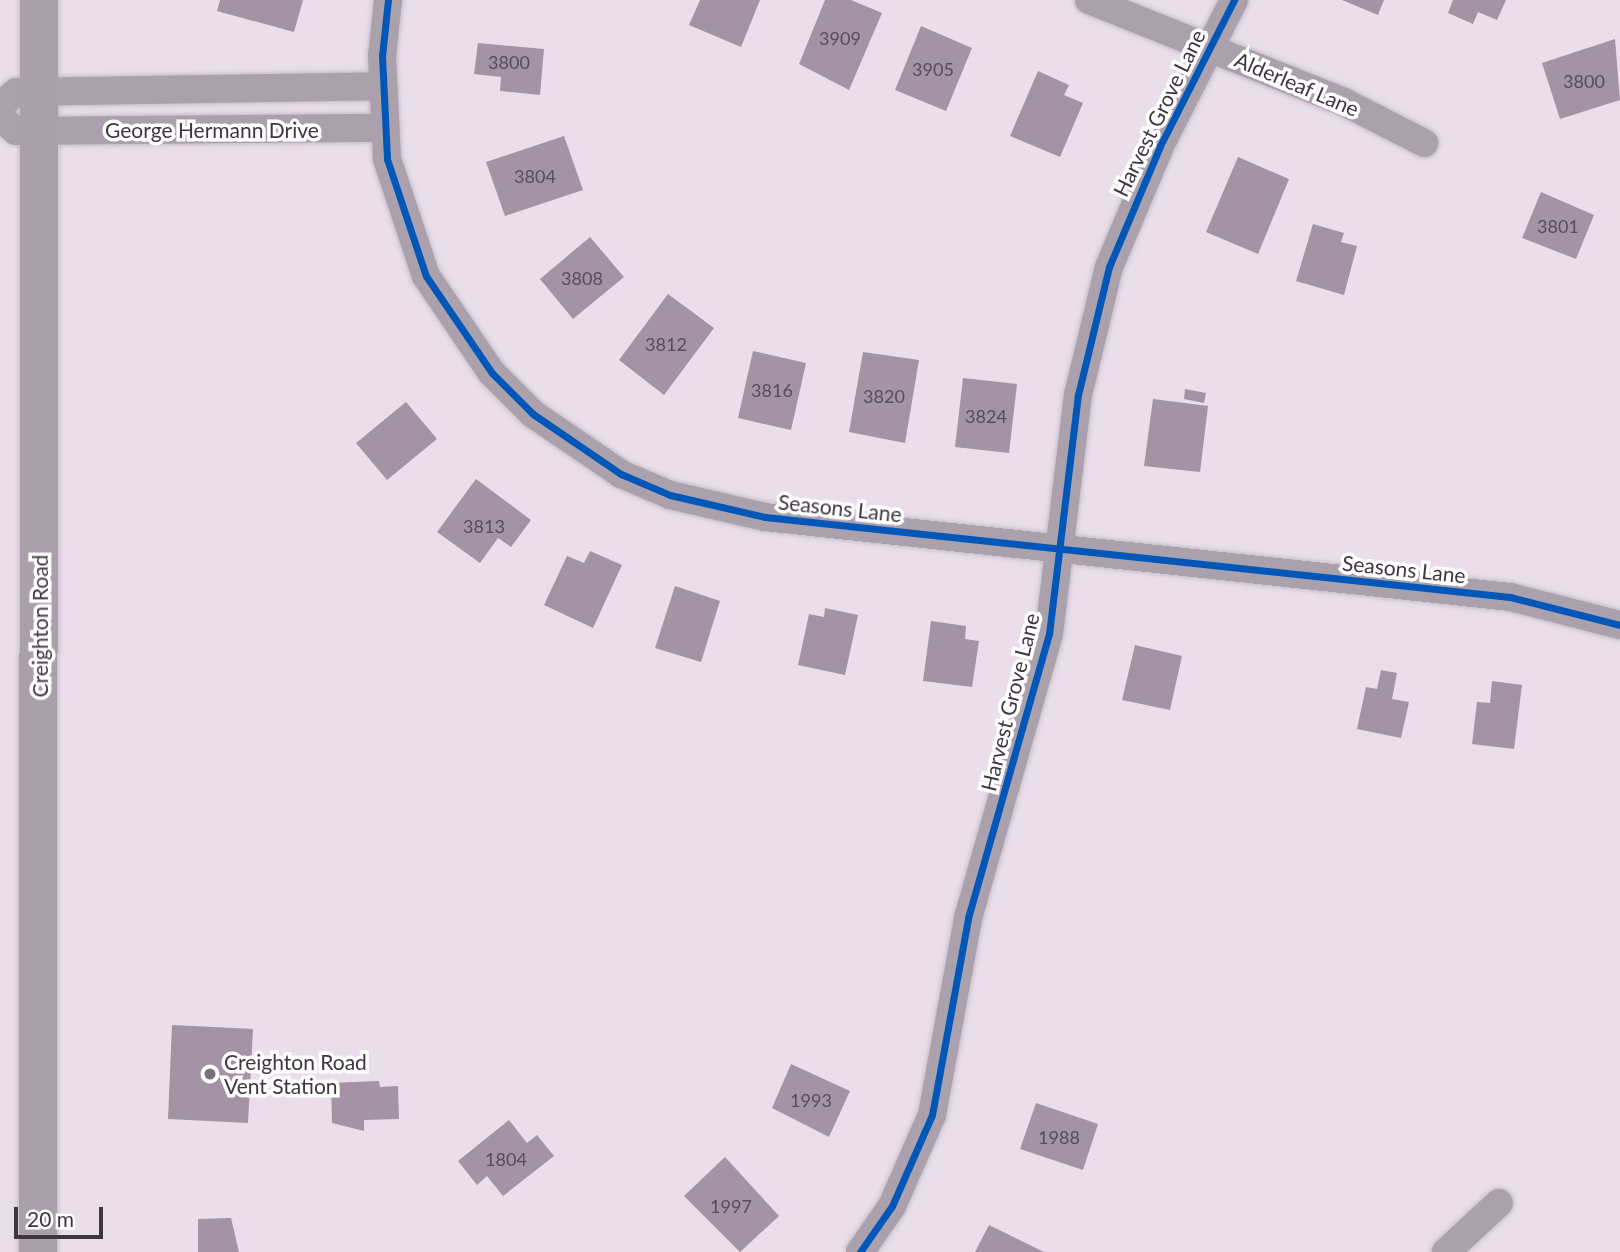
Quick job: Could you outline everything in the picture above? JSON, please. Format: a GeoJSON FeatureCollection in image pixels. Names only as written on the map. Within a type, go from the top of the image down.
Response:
{"type":"FeatureCollection","features":[{"type":"Feature","properties":{"kind":"main road","name":"Creighton Road"},"geometry":{"type":"LineString","coordinates":[[38,1252],[39,0]]}},
{"type":"Feature","properties":{"kind":"street","name":"Seasons Lane"},"geometry":{"type":"LineString","coordinates":[[388,0],[382,86],[385,128],[404,219],[426,276],[456,328],[533,414],[578,448],[621,474],[716,508],[1059,550],[1510,597],[1620,625]]}},
{"type":"Feature","properties":{"kind":"street","name":"Alderleaf Lane"},"geometry":{"type":"LineString","coordinates":[[1089,0],[1210,47],[1424,143]]}},
{"type":"Feature","properties":{"kind":"street","name":"Harvest Grove Lane"},"geometry":{"type":"LineString","coordinates":[[860,1252],[904,1184],[932,1115],[968,918],[1031,709],[1059,550],[1078,395],[1109,267],[1234,0]]}},
{"type":"Feature","properties":{"kind":"street","name":"George Hermann Drive"},"geometry":{"type":"LineString","coordinates":[[0,106],[16,92],[382,86]]}},
{"type":"Feature","properties":{"kind":"street","name":"George Hermann Drive"},"geometry":{"type":"LineString","coordinates":[[0,117],[16,131],[385,128]]}},
{"type":"Feature","properties":{"kind":"street"},"geometry":{"type":"LineString","coordinates":[[1446,1252],[1499,1203]]}},
{"type":"Feature","properties":{"kind":"building"},"geometry":{"type":"Polygon","coordinates":[[[220,0],[303,0],[294,32],[217,11],[220,0]]]}},
{"type":"Feature","properties":{"kind":"building"},"geometry":{"type":"Polygon","coordinates":[[[700,0],[760,0],[741,47],[689,25],[700,0]]]}},
{"type":"Feature","properties":{"kind":"building"},"geometry":{"type":"Polygon","coordinates":[[[825,0],[851,0],[882,13],[849,90],[799,64],[825,0]]]}},
{"type":"Feature","properties":{"kind":"building"},"geometry":{"type":"Polygon","coordinates":[[[1342,0],[1384,0],[1378,15],[1342,0]]]}},
{"type":"Feature","properties":{"kind":"building"},"geometry":{"type":"Polygon","coordinates":[[[1453,0],[1506,0],[1497,20],[1478,12],[1473,24],[1448,13],[1453,0]]]}},
{"type":"Feature","properties":{"kind":"building"},"geometry":{"type":"Polygon","coordinates":[[[921,26],[972,48],[946,111],[895,90],[921,26]]]}},
{"type":"Feature","properties":{"kind":"building"},"geometry":{"type":"Polygon","coordinates":[[[1615,39],[1620,100],[1560,119],[1542,63],[1615,39]]]}},
{"type":"Feature","properties":{"kind":"building"},"geometry":{"type":"Polygon","coordinates":[[[478,43],[544,49],[540,95],[500,91],[501,77],[474,74],[478,43]]]}},
{"type":"Feature","properties":{"kind":"building"},"geometry":{"type":"Polygon","coordinates":[[[1038,71],[1069,85],[1064,95],[1083,103],[1060,157],[1010,136],[1038,71]]]}},
{"type":"Feature","properties":{"kind":"building"},"geometry":{"type":"Polygon","coordinates":[[[564,136],[583,190],[505,216],[486,162],[564,136]]]}},
{"type":"Feature","properties":{"kind":"building"},"geometry":{"type":"Polygon","coordinates":[[[1238,157],[1289,179],[1258,254],[1206,232],[1238,157]]]}},
{"type":"Feature","properties":{"kind":"building"},"geometry":{"type":"Polygon","coordinates":[[[1541,192],[1594,215],[1576,259],[1522,238],[1541,192]]]}},
{"type":"Feature","properties":{"kind":"building"},"geometry":{"type":"Polygon","coordinates":[[[1313,224],[1344,233],[1341,242],[1357,246],[1344,295],[1296,281],[1313,224]]]}},
{"type":"Feature","properties":{"kind":"building"},"geometry":{"type":"Polygon","coordinates":[[[590,237],[624,277],[573,319],[540,279],[590,237]]]}},
{"type":"Feature","properties":{"kind":"building"},"geometry":{"type":"Polygon","coordinates":[[[668,294],[714,328],[664,395],[619,360],[668,294]]]}},
{"type":"Feature","properties":{"kind":"building"},"geometry":{"type":"Polygon","coordinates":[[[753,351],[806,363],[791,430],[738,418],[753,351]]]}},
{"type":"Feature","properties":{"kind":"building"},"geometry":{"type":"Polygon","coordinates":[[[863,352],[919,360],[905,443],[849,432],[863,352]]]}},
{"type":"Feature","properties":{"kind":"building"},"geometry":{"type":"Polygon","coordinates":[[[963,378],[1017,384],[1009,453],[955,447],[963,378]]]}},
{"type":"Feature","properties":{"kind":"building"},"geometry":{"type":"Polygon","coordinates":[[[1185,389],[1206,393],[1204,403],[1184,399],[1185,389]]]}},
{"type":"Feature","properties":{"kind":"building"},"geometry":{"type":"Polygon","coordinates":[[[1153,399],[1208,406],[1200,472],[1144,466],[1153,399]]]}},
{"type":"Feature","properties":{"kind":"building"},"geometry":{"type":"Polygon","coordinates":[[[406,402],[437,439],[387,480],[356,443],[406,402]]]}},
{"type":"Feature","properties":{"kind":"building"},"geometry":{"type":"Polygon","coordinates":[[[476,479],[531,520],[511,547],[498,538],[480,563],[437,532],[476,479]]]}},
{"type":"Feature","properties":{"kind":"building"},"geometry":{"type":"Polygon","coordinates":[[[590,551],[622,565],[593,628],[544,605],[567,556],[584,563],[590,551]]]}},
{"type":"Feature","properties":{"kind":"building"},"geometry":{"type":"Polygon","coordinates":[[[675,586],[720,601],[701,662],[655,648],[675,586]]]}},
{"type":"Feature","properties":{"kind":"building"},"geometry":{"type":"Polygon","coordinates":[[[825,608],[858,615],[845,675],[798,665],[809,614],[824,617],[825,608]]]}},
{"type":"Feature","properties":{"kind":"building"},"geometry":{"type":"Polygon","coordinates":[[[931,621],[966,626],[965,639],[979,641],[972,687],[923,681],[931,621]]]}},
{"type":"Feature","properties":{"kind":"building"},"geometry":{"type":"Polygon","coordinates":[[[1135,645],[1182,656],[1170,710],[1122,700],[1135,645]]]}},
{"type":"Feature","properties":{"kind":"building"},"geometry":{"type":"Polygon","coordinates":[[[1381,670],[1397,673],[1392,699],[1409,702],[1401,738],[1357,729],[1366,687],[1377,689],[1381,670]]]}},
{"type":"Feature","properties":{"kind":"building"},"geometry":{"type":"Polygon","coordinates":[[[1492,681],[1522,685],[1514,749],[1472,744],[1477,702],[1490,703],[1492,681]]]}},
{"type":"Feature","properties":{"kind":"building","name":"Creighton Road Vent Station"},"geometry":{"type":"Polygon","coordinates":[[[172,1025],[253,1029],[248,1123],[168,1119],[172,1025]]]}},
{"type":"Feature","properties":{"kind":"building"},"geometry":{"type":"Polygon","coordinates":[[[791,1064],[850,1091],[829,1137],[772,1108],[791,1064]]]}},
{"type":"Feature","properties":{"kind":"building"},"geometry":{"type":"Polygon","coordinates":[[[379,1081],[380,1087],[398,1086],[399,1119],[364,1120],[364,1131],[332,1123],[331,1083],[379,1081]]]}},
{"type":"Feature","properties":{"kind":"building"},"geometry":{"type":"Polygon","coordinates":[[[1036,1103],[1098,1124],[1083,1170],[1020,1149],[1036,1103]]]}},
{"type":"Feature","properties":{"kind":"building"},"geometry":{"type":"Polygon","coordinates":[[[509,1120],[527,1143],[537,1135],[554,1156],[503,1196],[487,1176],[477,1185],[458,1161],[509,1120]]]}},
{"type":"Feature","properties":{"kind":"building"},"geometry":{"type":"Polygon","coordinates":[[[725,1157],[779,1216],[740,1252],[684,1196],[725,1157]]]}},
{"type":"Feature","properties":{"kind":"building"},"geometry":{"type":"Polygon","coordinates":[[[231,1218],[239,1252],[198,1252],[198,1219],[231,1218]]]}},
{"type":"Feature","properties":{"kind":"building"},"geometry":{"type":"Polygon","coordinates":[[[989,1225],[1044,1252],[975,1252],[989,1225]]]}},
{"type":"Feature","properties":{"kind":"cycle path"},"geometry":{"type":"LineString","coordinates":[[388,0],[382,56],[387,159],[426,276],[492,373],[533,414],[621,474],[670,495],[765,517],[1510,597],[1620,625]]}},
{"type":"Feature","properties":{"kind":"cycle path"},"geometry":{"type":"LineString","coordinates":[[860,1252],[892,1206],[932,1115],[968,918],[1049,634],[1078,395],[1109,267],[1160,146],[1234,0]]}},
{"type":"Feature","properties":{"kind":"place","name":"Creighton Road Vent Station"},"geometry":{"type":"Point","coordinates":[210,1074]}}]}
